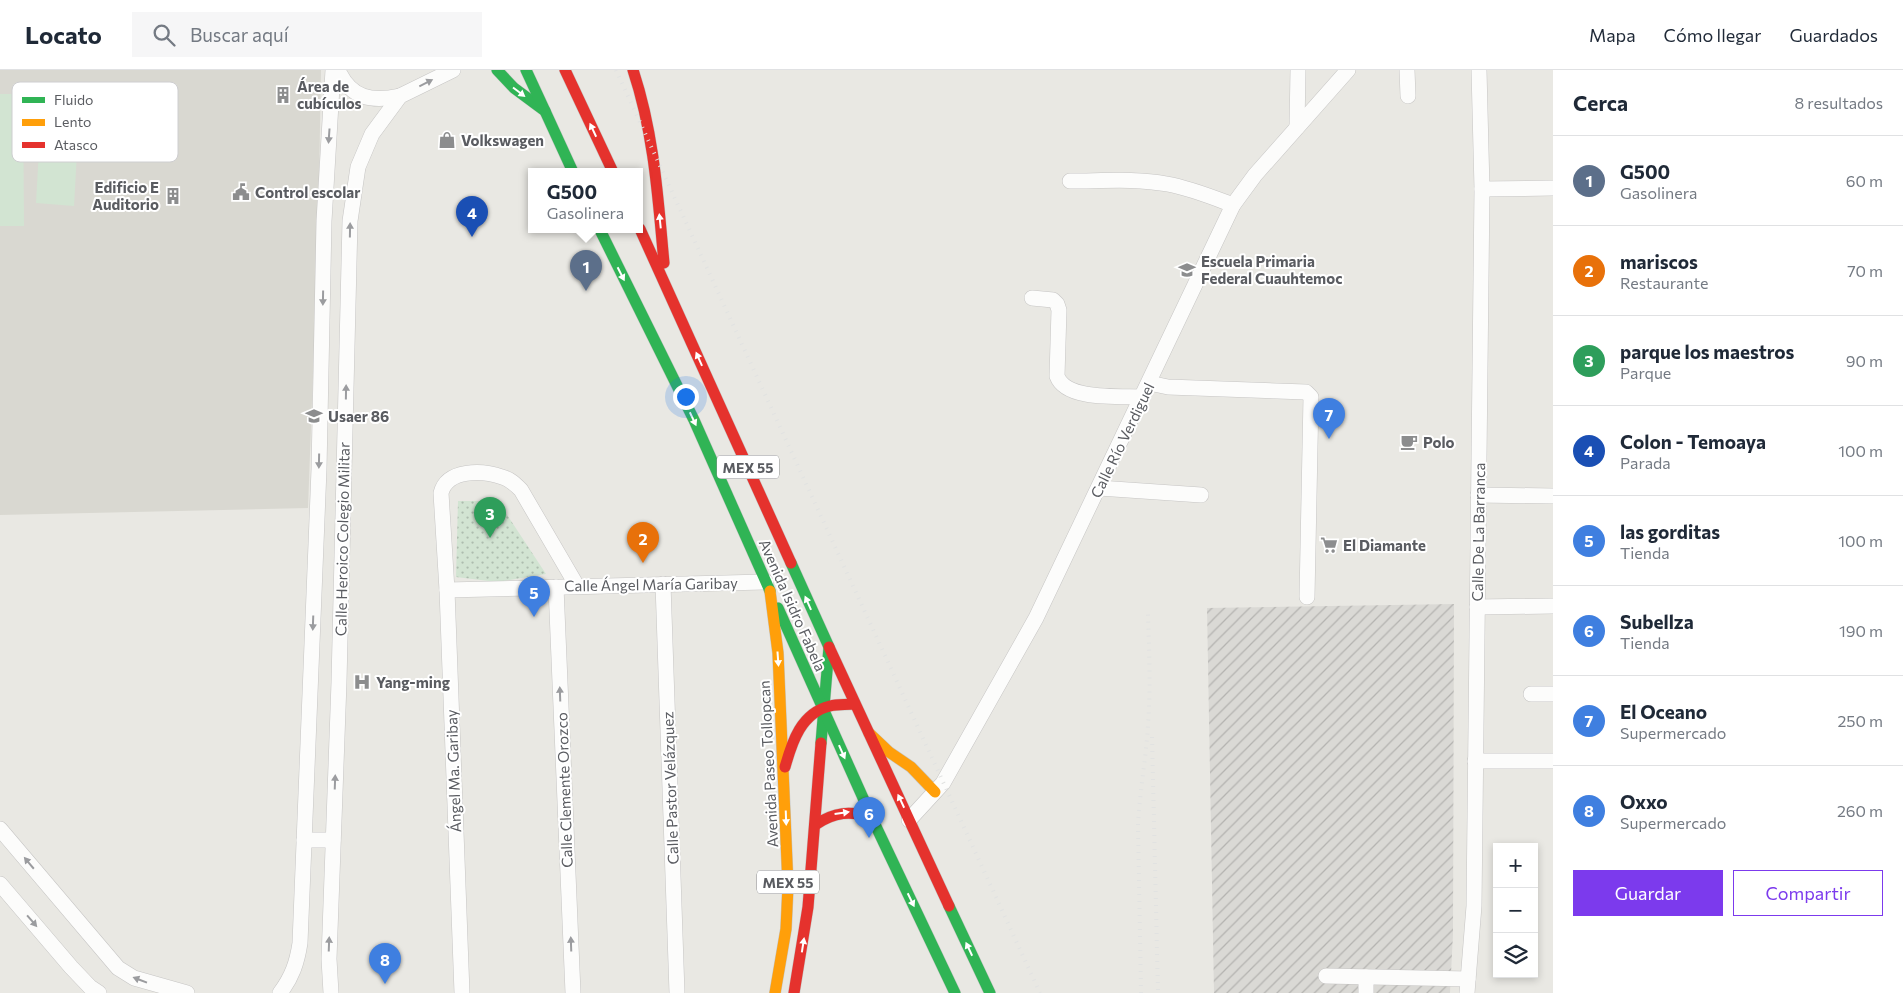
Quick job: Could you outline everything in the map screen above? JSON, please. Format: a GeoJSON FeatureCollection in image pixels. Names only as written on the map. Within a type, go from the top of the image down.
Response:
{"type":"FeatureCollection","features":[{"type":"Feature","properties":{"kind":"main road"},"geometry":{"type":"LineString","coordinates":[[497,70],[514,88],[545,111]]}},
{"type":"Feature","properties":{"kind":"main road"},"geometry":{"type":"LineString","coordinates":[[526,70],[571,168]]}},
{"type":"Feature","properties":{"kind":"main road"},"geometry":{"type":"LineString","coordinates":[[565,70],[611,168]]}},
{"type":"Feature","properties":{"kind":"main road"},"geometry":{"type":"LineString","coordinates":[[633,70],[646,113],[651,138],[667,287]]}},
{"type":"Feature","properties":{"kind":"main road","name":"Avenida Isidro Fabela"},"geometry":{"type":"LineString","coordinates":[[601,233],[694,420],[872,818],[955,993]]}},
{"type":"Feature","properties":{"kind":"main road","name":"Avenida Isidro Fabela"},"geometry":{"type":"LineString","coordinates":[[642,233],[854,704],[990,993]]}},
{"type":"Feature","properties":{"kind":"main road","name":"Avenida Paseo Tollopcan"},"geometry":{"type":"LineString","coordinates":[[769,588],[778,653],[784,770],[787,909],[775,993]]}},
{"type":"Feature","properties":{"kind":"main road"},"geometry":{"type":"LineString","coordinates":[[822,708],[829,648]]}},
{"type":"Feature","properties":{"kind":"main road"},"geometry":{"type":"LineString","coordinates":[[784,770],[797,734],[809,717],[822,708],[854,704]]}},
{"type":"Feature","properties":{"kind":"main road","name":"MEX 55"},"geometry":{"type":"LineString","coordinates":[[794,993],[807,919],[822,708]]}},
{"type":"Feature","properties":{"kind":"main road"},"geometry":{"type":"LineString","coordinates":[[869,733],[889,752],[911,767],[935,792]]}},
{"type":"Feature","properties":{"kind":"main road"},"geometry":{"type":"LineString","coordinates":[[815,825],[823,819],[842,812],[852,812],[872,818]]}},
{"type":"Feature","properties":{"kind":"street","name":"Calle Heroico Colegio Militar"},"geometry":{"type":"LineString","coordinates":[[280,993],[290,979],[298,961],[300,943],[317,519],[324,221],[333,70]]}},
{"type":"Feature","properties":{"kind":"street"},"geometry":{"type":"LineString","coordinates":[[338,70],[344,82],[360,95],[379,99],[400,96]]}},
{"type":"Feature","properties":{"kind":"street","name":"Calle Heroico Colegio Militar"},"geometry":{"type":"LineString","coordinates":[[331,993],[329,959],[343,520],[350,221],[355,180],[363,152],[372,134],[400,96],[452,70]]}},
{"type":"Feature","properties":{"kind":"street"},"geometry":{"type":"LineString","coordinates":[[1297,127],[1298,70]]}},
{"type":"Feature","properties":{"kind":"street","name":"Calle Río Verdiguel"},"geometry":{"type":"LineString","coordinates":[[909,820],[943,783],[1036,618],[1234,205],[1255,175],[1348,70]]}},
{"type":"Feature","properties":{"kind":"street"},"geometry":{"type":"LineString","coordinates":[[1407,70],[1408,96]]}},
{"type":"Feature","properties":{"kind":"street","name":"Calle De La Barranca"},"geometry":{"type":"LineString","coordinates":[[1467,986],[1474,906],[1482,189],[1479,70]]}},
{"type":"Feature","properties":{"kind":"street"},"geometry":{"type":"LineString","coordinates":[[1070,181],[1140,181],[1165,184],[1184,188],[1234,205]]}},
{"type":"Feature","properties":{"kind":"street"},"geometry":{"type":"LineString","coordinates":[[1482,189],[1553,188]]}},
{"type":"Feature","properties":{"kind":"street"},"geometry":{"type":"LineString","coordinates":[[1032,298],[1053,300],[1057,304],[1060,318],[1057,376],[1059,383],[1069,390],[1080,394],[1143,397]]}},
{"type":"Feature","properties":{"kind":"street"},"geometry":{"type":"LineString","coordinates":[[1149,383],[1168,387],[1306,392],[1310,394],[1307,597]]}},
{"type":"Feature","properties":{"kind":"street","name":"Ángel Ma. Garibay"},"geometry":{"type":"LineString","coordinates":[[462,993],[447,590],[441,493],[443,485],[449,478],[460,475],[482,474],[501,476],[512,481],[521,490],[577,586]]}},
{"type":"Feature","properties":{"kind":"street"},"geometry":{"type":"LineString","coordinates":[[1099,488],[1200,494]]}},
{"type":"Feature","properties":{"kind":"street"},"geometry":{"type":"LineString","coordinates":[[1478,495],[1553,496]]}},
{"type":"Feature","properties":{"kind":"street"},"geometry":{"type":"LineString","coordinates":[[317,519],[343,520]]}},
{"type":"Feature","properties":{"kind":"street","name":"Calle Ángel María Garibay"},"geometry":{"type":"LineString","coordinates":[[447,590],[663,584],[769,588]]}},
{"type":"Feature","properties":{"kind":"street","name":"Calle Pastor Velázquez"},"geometry":{"type":"LineString","coordinates":[[663,584],[677,993]]}},
{"type":"Feature","properties":{"kind":"street","name":"Calle Clemente Orozco"},"geometry":{"type":"LineString","coordinates":[[556,587],[572,993]]}},
{"type":"Feature","properties":{"kind":"street"},"geometry":{"type":"LineString","coordinates":[[1477,607],[1553,606]]}},
{"type":"Feature","properties":{"kind":"street"},"geometry":{"type":"LineString","coordinates":[[1531,694],[1553,694]]}},
{"type":"Feature","properties":{"kind":"street"},"geometry":{"type":"LineString","coordinates":[[1475,761],[1553,761]]}},
{"type":"Feature","properties":{"kind":"street"},"geometry":{"type":"LineString","coordinates":[[0,829],[102,952],[118,968],[134,978],[187,993]]}},
{"type":"Feature","properties":{"kind":"street"},"geometry":{"type":"LineString","coordinates":[[304,840],[333,840]]}},
{"type":"Feature","properties":{"kind":"street"},"geometry":{"type":"LineString","coordinates":[[0,884],[71,967],[90,987],[99,993]]}},
{"type":"Feature","properties":{"kind":"street"},"geometry":{"type":"LineString","coordinates":[[1326,976],[1366,977],[1467,986]]}},
{"type":"Feature","properties":{"kind":"street"},"geometry":{"type":"LineString","coordinates":[[1366,977],[1366,993]]}},
{"type":"Feature","properties":{"kind":"shaded area"},"geometry":{"type":"Polygon","coordinates":[[[0,70],[321,70],[318,240],[308,508],[0,515],[0,70]]]}},
{"type":"Feature","properties":{"kind":"shaded area"},"geometry":{"type":"Polygon","coordinates":[[[1454,604],[1453,934],[1450,993],[1214,993],[1207,608],[1454,604]]]}},
{"type":"Feature","properties":{"kind":"green space"},"geometry":{"type":"Polygon","coordinates":[[[0,94],[12,94],[12,162],[24,162],[24,226],[0,226],[0,94]]]}},
{"type":"Feature","properties":{"kind":"green space"},"geometry":{"type":"Polygon","coordinates":[[[38,162],[76,162],[74,206],[36,203],[38,162]]]}},
{"type":"Feature","properties":{"kind":"green space"},"geometry":{"type":"Polygon","coordinates":[[[458,501],[498,501],[546,574],[497,582],[456,577],[458,501]]]}},
{"type":"Feature","properties":{"kind":"railway"},"geometry":{"type":"LineString","coordinates":[[616,70],[1040,993]]}},
{"type":"Feature","properties":{"kind":"railway"},"geometry":{"type":"LineString","coordinates":[[1141,993],[1138,824],[1149,711],[1148,614]]}},
{"type":"Feature","properties":{"kind":"railway"},"geometry":{"type":"LineString","coordinates":[[1152,737],[1158,993]]}},
{"type":"Feature","properties":{"kind":"traffic: fast"},"geometry":{"type":"LineString","coordinates":[[497,70],[514,88],[545,111],[571,168]]}},
{"type":"Feature","properties":{"kind":"traffic: fast"},"geometry":{"type":"LineString","coordinates":[[526,70],[545,111]]}},
{"type":"Feature","properties":{"kind":"traffic: fast"},"geometry":{"type":"LineString","coordinates":[[601,233],[694,420],[770,591]]}},
{"type":"Feature","properties":{"kind":"traffic: fast"},"geometry":{"type":"LineString","coordinates":[[791,563],[829,647],[821,743]]}},
{"type":"Feature","properties":{"kind":"traffic: fast"},"geometry":{"type":"LineString","coordinates":[[778,608],[872,818],[955,993]]}},
{"type":"Feature","properties":{"kind":"traffic: fast"},"geometry":{"type":"LineString","coordinates":[[949,906],[990,993]]}},
{"type":"Feature","properties":{"kind":"traffic: slow"},"geometry":{"type":"LineString","coordinates":[[770,591],[778,653],[788,886],[786,929],[775,993]]}},
{"type":"Feature","properties":{"kind":"traffic: slow"},"geometry":{"type":"LineString","coordinates":[[869,733],[889,752],[911,767],[935,792]]}},
{"type":"Feature","properties":{"kind":"traffic: jam"},"geometry":{"type":"LineString","coordinates":[[565,70],[611,168]]}},
{"type":"Feature","properties":{"kind":"traffic: jam"},"geometry":{"type":"LineString","coordinates":[[633,70],[646,118],[650,142],[664,263]]}},
{"type":"Feature","properties":{"kind":"traffic: jam"},"geometry":{"type":"LineString","coordinates":[[642,233],[791,563]]}},
{"type":"Feature","properties":{"kind":"traffic: jam"},"geometry":{"type":"LineString","coordinates":[[829,647],[949,906]]}},
{"type":"Feature","properties":{"kind":"traffic: jam"},"geometry":{"type":"LineString","coordinates":[[785,767],[799,730],[812,715],[830,706],[854,704]]}},
{"type":"Feature","properties":{"kind":"traffic: jam"},"geometry":{"type":"LineString","coordinates":[[794,993],[808,907],[821,743]]}},
{"type":"Feature","properties":{"kind":"traffic: jam"},"geometry":{"type":"LineString","coordinates":[[815,825],[829,817],[850,813],[872,818]]}},
{"type":"Feature","properties":{"kind":"place","name":"Área de cubículos"},"geometry":{"type":"Point","coordinates":[283,95]}},
{"type":"Feature","properties":{"kind":"place","name":"Volkswagen"},"geometry":{"type":"Point","coordinates":[447,140]}},
{"type":"Feature","properties":{"kind":"place","name":"Control escolar"},"geometry":{"type":"Point","coordinates":[241,192]}},
{"type":"Feature","properties":{"kind":"place","name":"Edificio E Auditorio"},"geometry":{"type":"Point","coordinates":[173,196]}},
{"type":"Feature","properties":{"kind":"place","name":"Colon - Temoaya"},"geometry":{"type":"Point","coordinates":[472,237]}},
{"type":"Feature","properties":{"kind":"place","name":"Escuela Primaria Federal Cuauhtemoc"},"geometry":{"type":"Point","coordinates":[1187,270]}},
{"type":"Feature","properties":{"kind":"place","name":"G500"},"geometry":{"type":"Point","coordinates":[586,291]}},
{"type":"Feature","properties":{"kind":"place","name":"Usaer 86"},"geometry":{"type":"Point","coordinates":[314,416]}},
{"type":"Feature","properties":{"kind":"place","name":"El Oceano"},"geometry":{"type":"Point","coordinates":[1329,439]}},
{"type":"Feature","properties":{"kind":"place","name":"Polo"},"geometry":{"type":"Point","coordinates":[1409,442]}},
{"type":"Feature","properties":{"kind":"place","name":"parque los maestros"},"geometry":{"type":"Point","coordinates":[490,538]}},
{"type":"Feature","properties":{"kind":"place","name":"El Diamante"},"geometry":{"type":"Point","coordinates":[1329,545]}},
{"type":"Feature","properties":{"kind":"place","name":"mariscos"},"geometry":{"type":"Point","coordinates":[643,563]}},
{"type":"Feature","properties":{"kind":"place","name":"las gorditas"},"geometry":{"type":"Point","coordinates":[534,617]}},
{"type":"Feature","properties":{"kind":"place","name":"Yang-ming"},"geometry":{"type":"Point","coordinates":[362,682]}},
{"type":"Feature","properties":{"kind":"place","name":"Subellza"},"geometry":{"type":"Point","coordinates":[869,838]}},
{"type":"Feature","properties":{"kind":"place","name":"Oxxo"},"geometry":{"type":"Point","coordinates":[385,984]}}]}
